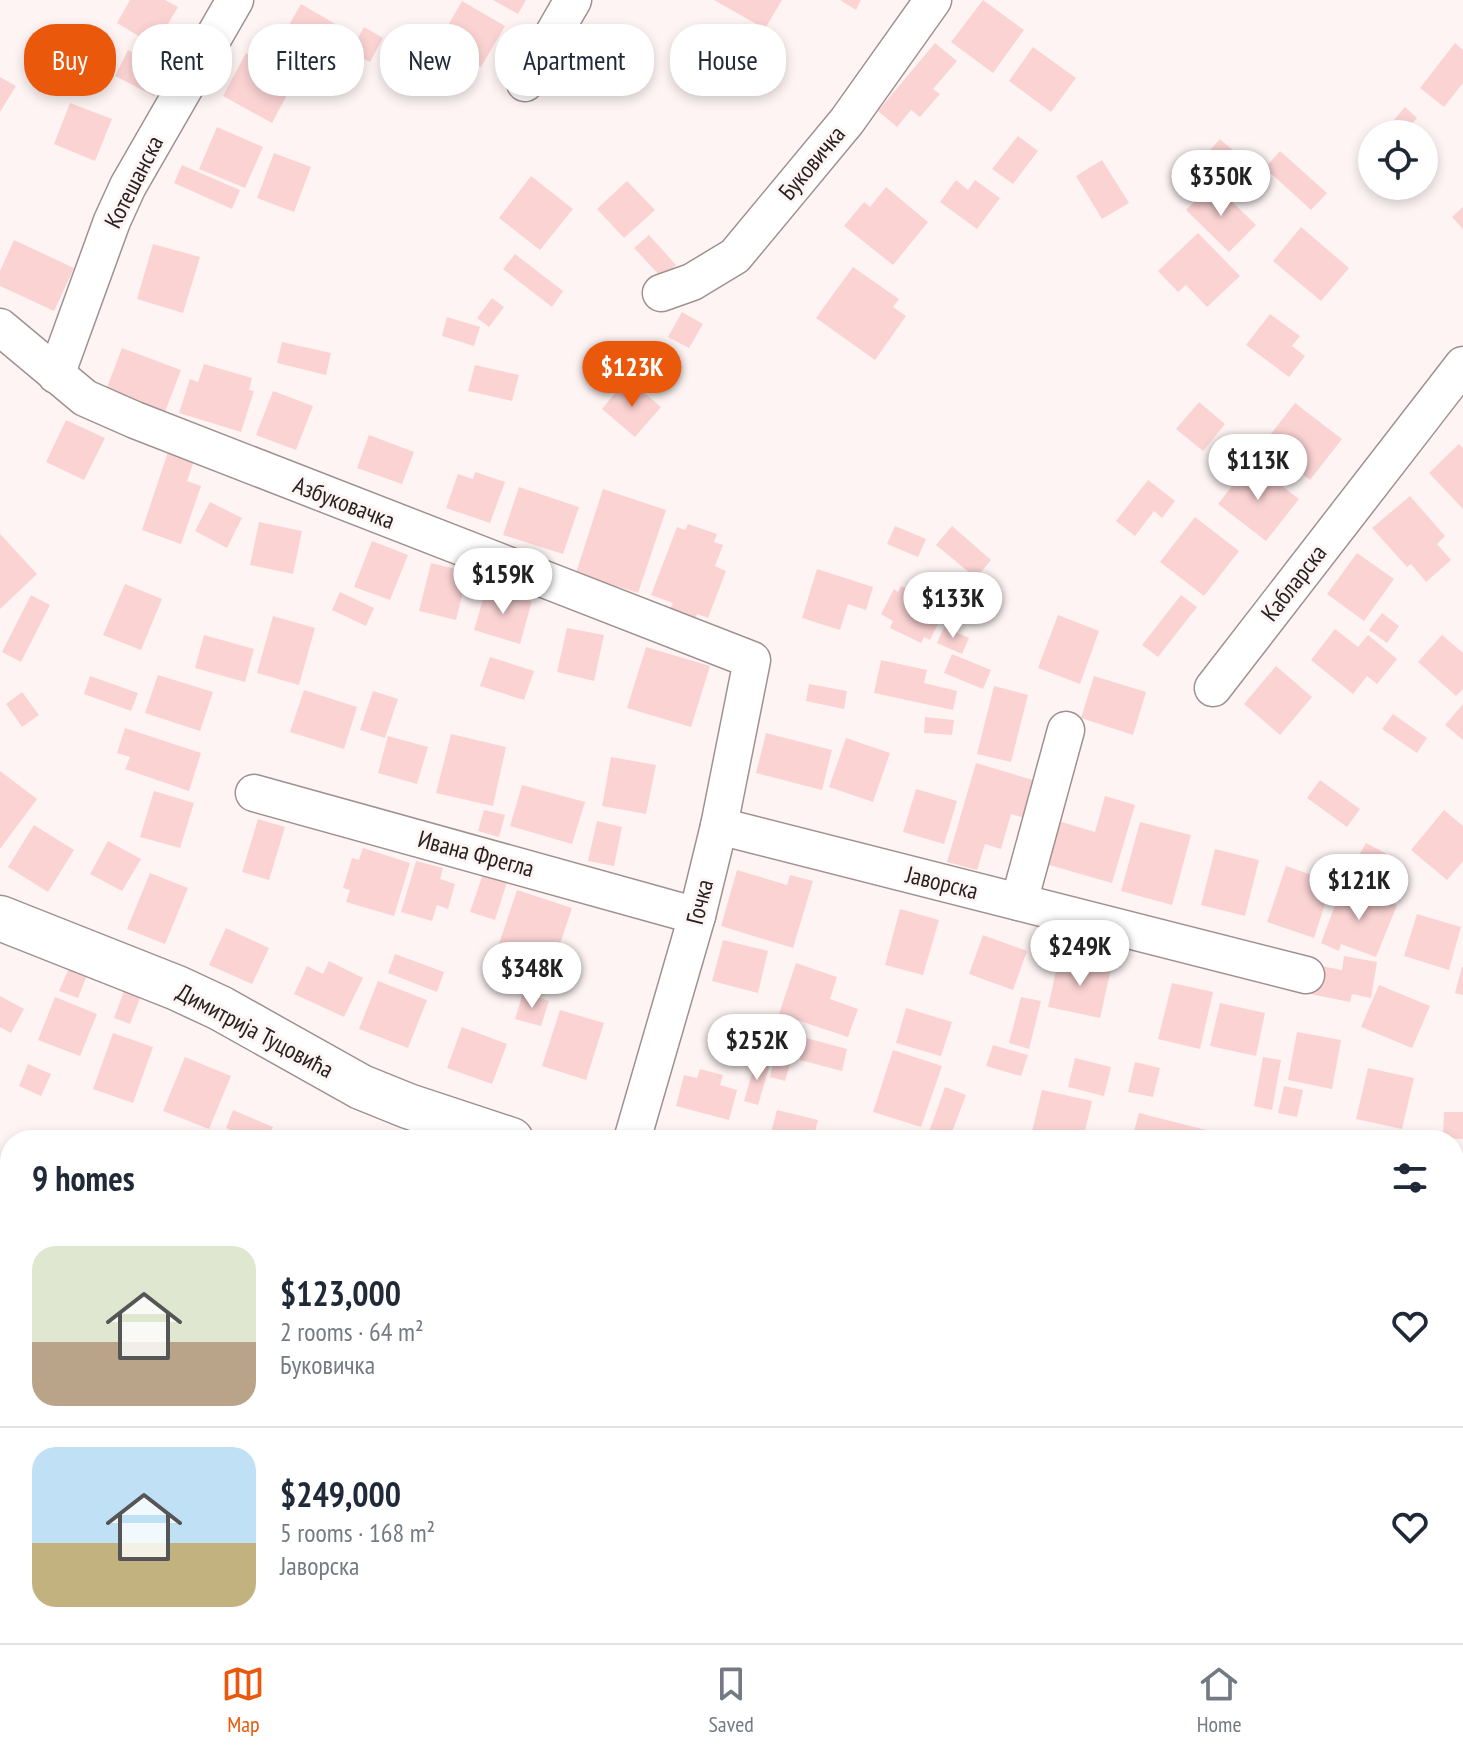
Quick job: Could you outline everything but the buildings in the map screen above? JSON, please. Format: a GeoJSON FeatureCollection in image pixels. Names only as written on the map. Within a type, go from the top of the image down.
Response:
{"type":"FeatureCollection","features":[{"type":"Feature","properties":{"kind":"street","name":"Котешанска"},"geometry":{"type":"LineString","coordinates":[[56,375],[112,221],[128,186],[235,0]]}},
{"type":"Feature","properties":{"kind":"street"},"geometry":{"type":"LineString","coordinates":[[559,24],[573,0]]}},
{"type":"Feature","properties":{"kind":"street","name":"Буковичка"},"geometry":{"type":"LineString","coordinates":[[661,293],[692,282],[735,256],[847,121],[933,0]]}},
{"type":"Feature","properties":{"kind":"street","name":"Азбуковачка"},"geometry":{"type":"LineString","coordinates":[[0,327],[85,398],[319,494],[752,660]]}},
{"type":"Feature","properties":{"kind":"street","name":"Кабларска"},"geometry":{"type":"LineString","coordinates":[[1213,688],[1463,365]]}},
{"type":"Feature","properties":{"kind":"street","name":"Гочка"},"geometry":{"type":"LineString","coordinates":[[635,1130],[697,916],[719,826],[752,660]]}},
{"type":"Feature","properties":{"kind":"street"},"geometry":{"type":"LineString","coordinates":[[1019,902],[1066,730]]}},
{"type":"Feature","properties":{"kind":"street","name":"Ивана Фрегла"},"geometry":{"type":"LineString","coordinates":[[254,793],[697,916]]}},
{"type":"Feature","properties":{"kind":"street","name":"Јаворска"},"geometry":{"type":"LineString","coordinates":[[719,826],[1306,975]]}},
{"type":"Feature","properties":{"kind":"street","name":"Димитрија Туцовића"},"geometry":{"type":"LineString","coordinates":[[0,918],[220,1008],[361,1087],[481,1130]]}}]}
